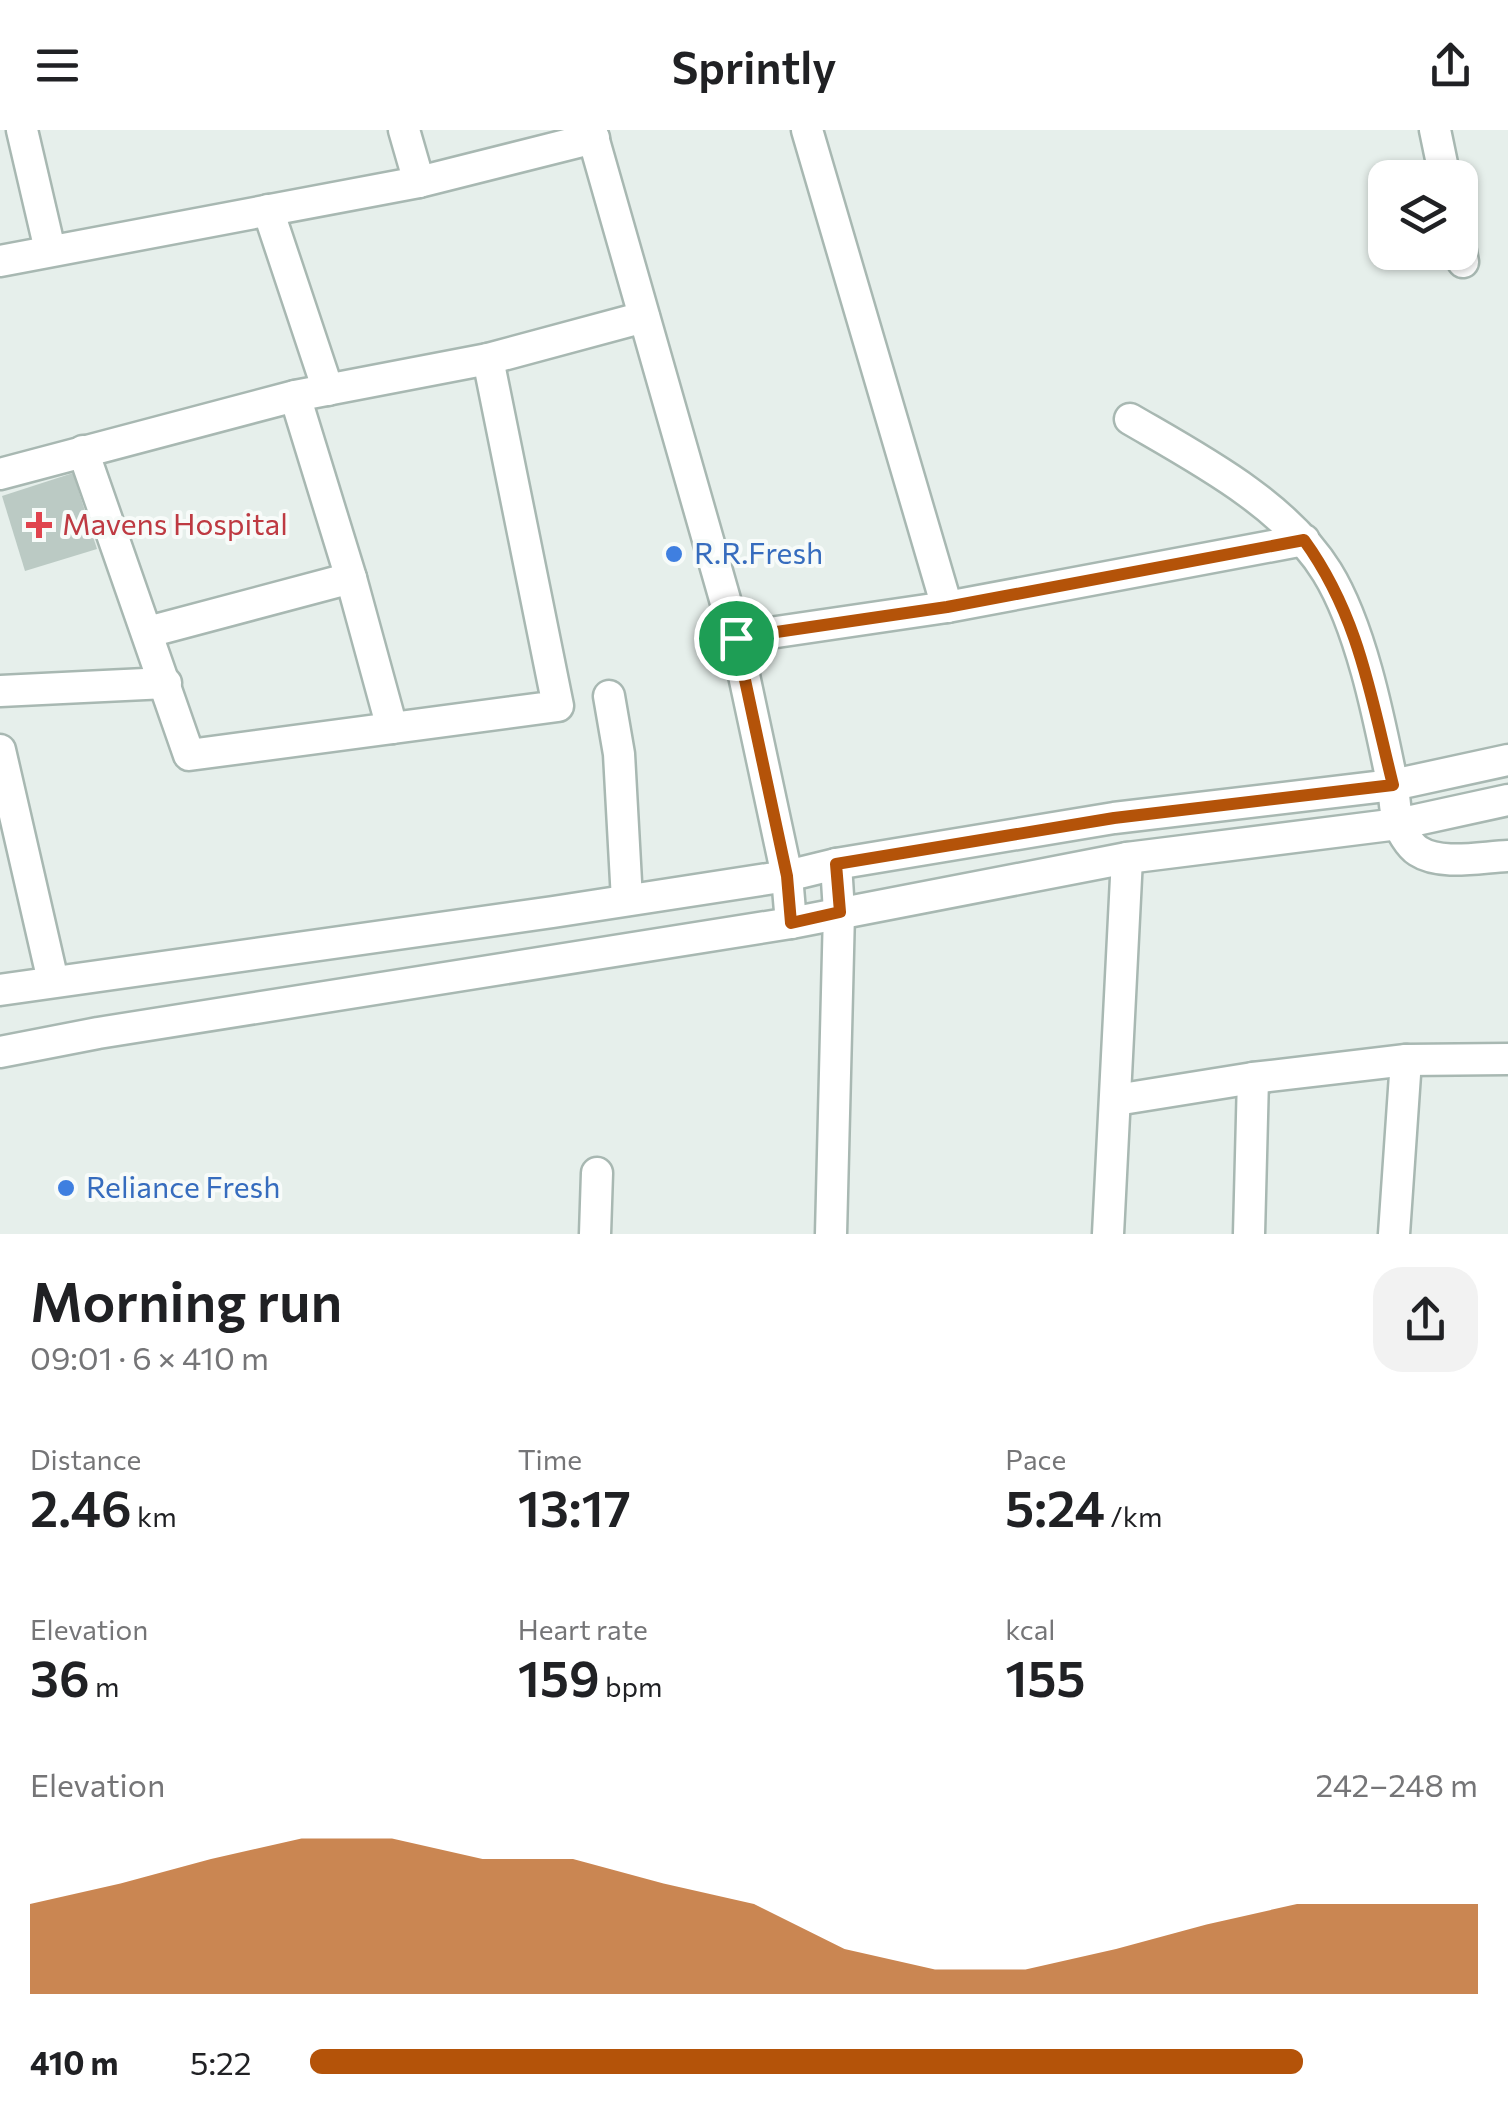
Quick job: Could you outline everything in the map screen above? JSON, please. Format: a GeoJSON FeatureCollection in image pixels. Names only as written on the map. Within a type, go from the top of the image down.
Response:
{"type":"FeatureCollection","features":[{"type":"Feature","properties":{"kind":"street"},"geometry":{"type":"LineString","coordinates":[[22,130],[50,250]]}},
{"type":"Feature","properties":{"kind":"street"},"geometry":{"type":"LineString","coordinates":[[404,130],[419,182]]}},
{"type":"Feature","properties":{"kind":"street"},"geometry":{"type":"LineString","coordinates":[[808,130],[947,607]]}},
{"type":"Feature","properties":{"kind":"street"},"geometry":{"type":"LineString","coordinates":[[1435,130],[1441,160]]}},
{"type":"Feature","properties":{"kind":"street"},"geometry":{"type":"LineString","coordinates":[[0,262],[419,182],[592,134],[736,638],[787,876],[791,923]]}},
{"type":"Feature","properties":{"kind":"street"},"geometry":{"type":"LineString","coordinates":[[268,210],[328,390]]}},
{"type":"Feature","properties":{"kind":"street"},"geometry":{"type":"LineString","coordinates":[[0,474],[296,396],[488,360],[644,316]]}},
{"type":"Feature","properties":{"kind":"street"},"geometry":{"type":"LineString","coordinates":[[83,451],[189,755],[558,706],[488,360]]}},
{"type":"Feature","properties":{"kind":"street"},"geometry":{"type":"LineString","coordinates":[[296,396],[392,728]]}},
{"type":"Feature","properties":{"kind":"street"},"geometry":{"type":"LineString","coordinates":[[1130,419],[1212,467],[1304,540],[1328,573],[1356,634],[1393,785],[1398,824],[1415,850],[1436,859],[1508,856]]}},
{"type":"Feature","properties":{"kind":"street"},"geometry":{"type":"LineString","coordinates":[[736,638],[947,607],[1304,540]]}},
{"type":"Feature","properties":{"kind":"street"},"geometry":{"type":"LineString","coordinates":[[148,632],[351,578]]}},
{"type":"Feature","properties":{"kind":"street"},"geometry":{"type":"LineString","coordinates":[[0,691],[166,683]]}},
{"type":"Feature","properties":{"kind":"street"},"geometry":{"type":"LineString","coordinates":[[609,696],[620,754],[627,900]]}},
{"type":"Feature","properties":{"kind":"street"},"geometry":{"type":"LineString","coordinates":[[0,750],[53,981]]}},
{"type":"Feature","properties":{"kind":"street"},"geometry":{"type":"LineString","coordinates":[[0,990],[787,876],[836,864],[1114,818],[1393,785],[1508,760]]}},
{"type":"Feature","properties":{"kind":"street"},"geometry":{"type":"LineString","coordinates":[[0,1052],[791,923],[1128,858],[1398,824],[1508,800]]}},
{"type":"Feature","properties":{"kind":"street"},"geometry":{"type":"LineString","coordinates":[[1108,1234],[1128,858]]}},
{"type":"Feature","properties":{"kind":"street"},"geometry":{"type":"LineString","coordinates":[[831,1234],[840,912],[836,864]]}},
{"type":"Feature","properties":{"kind":"street"},"geometry":{"type":"LineString","coordinates":[[1116,1100],[1253,1078],[1406,1060],[1508,1060]]}},
{"type":"Feature","properties":{"kind":"street"},"geometry":{"type":"LineString","coordinates":[[1394,1234],[1406,1060]]}},
{"type":"Feature","properties":{"kind":"street"},"geometry":{"type":"LineString","coordinates":[[1250,1234],[1253,1078]]}},
{"type":"Feature","properties":{"kind":"street"},"geometry":{"type":"LineString","coordinates":[[595,1234],[598,1173]]}},
{"type":"Feature","properties":{"kind":"building"},"geometry":{"type":"Polygon","coordinates":[[[73,473],[97,549],[25,571],[2,496],[73,473]]]}},
{"type":"Feature","properties":{"kind":"place","name":"Mavens Hospital"},"geometry":{"type":"Point","coordinates":[39,525]}},
{"type":"Feature","properties":{"kind":"place","name":"R.R.Fresh"},"geometry":{"type":"Point","coordinates":[674,554]}},
{"type":"Feature","properties":{"kind":"place","name":"Reliance Fresh"},"geometry":{"type":"Point","coordinates":[66,1188]}},
{"type":"Feature","properties":{"kind":"route"},"geometry":{"type":"LineString","coordinates":[[1304,540],[1328,573],[1356,634],[1393,785],[1114,818],[836,864],[840,912],[791,923],[787,876],[736,638],[947,607],[1304,540]]}}]}
